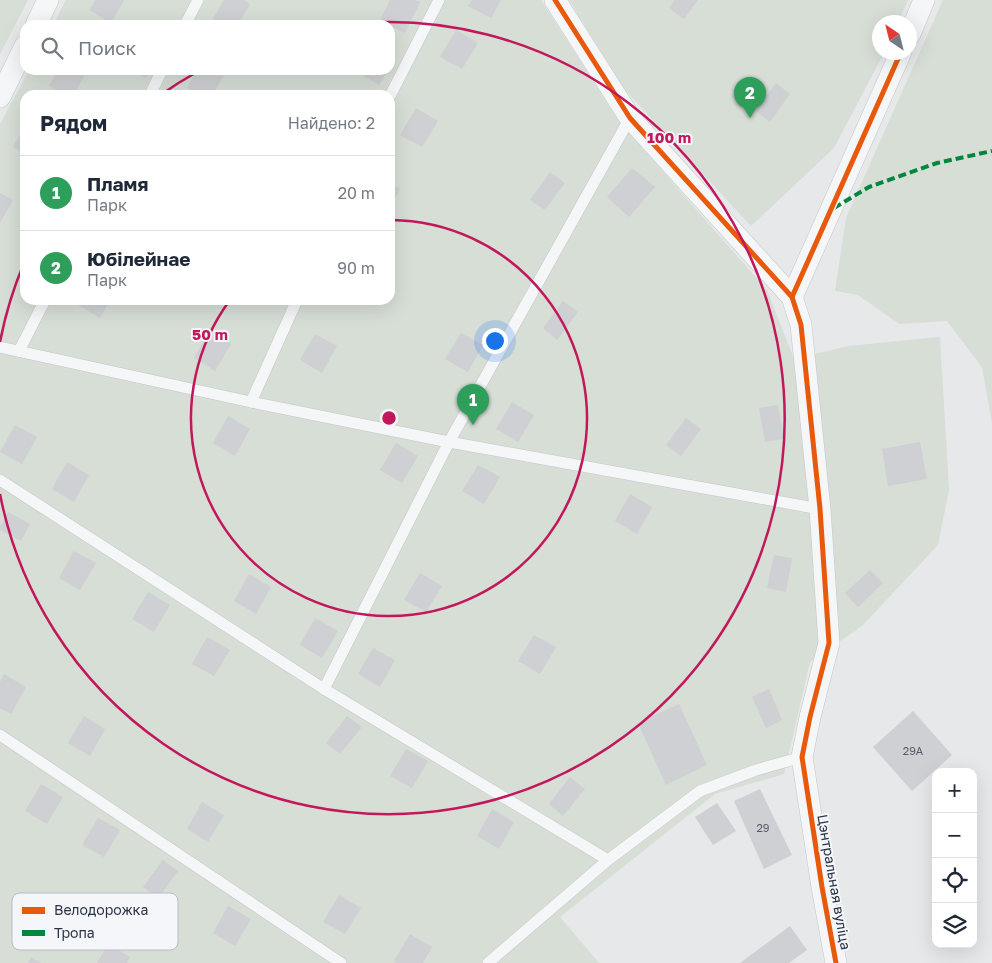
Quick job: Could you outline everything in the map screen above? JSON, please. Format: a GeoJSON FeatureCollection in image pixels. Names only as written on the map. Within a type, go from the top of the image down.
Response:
{"type":"FeatureCollection","features":[{"type":"Feature","properties":{"kind":"street"},"geometry":{"type":"LineString","coordinates":[[38,20],[48,0]]}},
{"type":"Feature","properties":{"kind":"street"},"geometry":{"type":"LineString","coordinates":[[555,0],[630,118],[792,297],[800,325],[820,509],[829,643],[802,756]]}},
{"type":"Feature","properties":{"kind":"street"},"geometry":{"type":"LineString","coordinates":[[917,17],[924,0]]}},
{"type":"Feature","properties":{"kind":"street"},"geometry":{"type":"LineString","coordinates":[[0,97],[20,56]]}},
{"type":"Feature","properties":{"kind":"street"},"geometry":{"type":"LineString","coordinates":[[792,297],[897,60]]}},
{"type":"Feature","properties":{"kind":"street","name":"Цэнтральная вуліца"},"geometry":{"type":"LineString","coordinates":[[802,756],[836,963]]}},
{"type":"Feature","properties":{"kind":"lane"},"geometry":{"type":"LineString","coordinates":[[188,20],[198,0]]}},
{"type":"Feature","properties":{"kind":"lane"},"geometry":{"type":"LineString","coordinates":[[393,90],[439,0]]}},
{"type":"Feature","properties":{"kind":"lane"},"geometry":{"type":"LineString","coordinates":[[152,90],[160,75]]}},
{"type":"Feature","properties":{"kind":"lane"},"geometry":{"type":"LineString","coordinates":[[324,689],[449,442],[630,118]]}},
{"type":"Feature","properties":{"kind":"lane"},"geometry":{"type":"LineString","coordinates":[[19,351],[42,305]]}},
{"type":"Feature","properties":{"kind":"lane"},"geometry":{"type":"LineString","coordinates":[[251,402],[295,305]]}},
{"type":"Feature","properties":{"kind":"lane"},"geometry":{"type":"LineString","coordinates":[[0,347],[251,402],[449,442],[820,509]]}},
{"type":"Feature","properties":{"kind":"lane"},"geometry":{"type":"LineString","coordinates":[[0,480],[324,689],[608,860]]}},
{"type":"Feature","properties":{"kind":"lane"},"geometry":{"type":"LineString","coordinates":[[0,735],[341,963]]}},
{"type":"Feature","properties":{"kind":"lane"},"geometry":{"type":"LineString","coordinates":[[488,963],[608,860],[700,791],[756,770],[802,756]]}},
{"type":"Feature","properties":{"kind":"shaded area"},"geometry":{"type":"Polygon","coordinates":[[[0,0],[28,0],[0,54],[0,0]]]}},
{"type":"Feature","properties":{"kind":"shaded area"},"geometry":{"type":"Polygon","coordinates":[[[66,0],[541,0],[620,123],[767,290],[794,359],[848,346],[940,337],[949,490],[938,545],[862,626],[810,662],[784,774],[715,794],[560,917],[599,963],[0,963],[0,124],[26,75],[395,75],[395,20],[56,20],[66,0]]]}},
{"type":"Feature","properties":{"kind":"shaded area"},"geometry":{"type":"Polygon","coordinates":[[[569,0],[908,0],[901,15],[872,15],[872,60],[880,60],[834,148],[751,226],[624,89],[569,0]]]}},
{"type":"Feature","properties":{"kind":"shaded area"},"geometry":{"type":"Polygon","coordinates":[[[943,0],[992,0],[992,424],[982,367],[947,321],[899,324],[858,295],[835,291],[846,218],[943,0]]]}},
{"type":"Feature","properties":{"kind":"building"},"geometry":{"type":"Polygon","coordinates":[[[95,0],[124,0],[113,20],[106,20],[90,10],[95,0]]]}},
{"type":"Feature","properties":{"kind":"building"},"geometry":{"type":"Polygon","coordinates":[[[224,0],[243,0],[250,4],[241,20],[213,19],[224,0]]]}},
{"type":"Feature","properties":{"kind":"building"},"geometry":{"type":"Polygon","coordinates":[[[390,0],[415,0],[420,2],[405,33],[395,28],[395,20],[380,20],[390,0]]]}},
{"type":"Feature","properties":{"kind":"building"},"geometry":{"type":"Polygon","coordinates":[[[472,0],[501,0],[491,18],[468,6],[472,0]]]}},
{"type":"Feature","properties":{"kind":"building"},"geometry":{"type":"Polygon","coordinates":[[[675,0],[698,0],[684,19],[669,8],[675,0]]]}},
{"type":"Feature","properties":{"kind":"building"},"geometry":{"type":"Polygon","coordinates":[[[456,30],[478,43],[462,69],[440,57],[456,30]]]}},
{"type":"Feature","properties":{"kind":"building"},"geometry":{"type":"Polygon","coordinates":[[[55,75],[85,75],[76,90],[56,90],[49,86],[55,75]]]}},
{"type":"Feature","properties":{"kind":"building"},"geometry":{"type":"Polygon","coordinates":[[[194,75],[224,75],[215,90],[191,90],[187,88],[194,75]]]}},
{"type":"Feature","properties":{"kind":"building"},"geometry":{"type":"Polygon","coordinates":[[[362,75],[385,75],[379,85],[362,75]]]}},
{"type":"Feature","properties":{"kind":"building"},"geometry":{"type":"Polygon","coordinates":[[[776,83],[790,94],[770,122],[755,111],[776,83]]]}},
{"type":"Feature","properties":{"kind":"building"},"geometry":{"type":"Polygon","coordinates":[[[416,108],[438,121],[422,147],[400,135],[416,108]]]}},
{"type":"Feature","properties":{"kind":"building"},"geometry":{"type":"Polygon","coordinates":[[[20,135],[20,151],[13,147],[20,135]]]}},
{"type":"Feature","properties":{"kind":"building"},"geometry":{"type":"Polygon","coordinates":[[[632,168],[655,187],[629,217],[607,197],[632,168]]]}},
{"type":"Feature","properties":{"kind":"building"},"geometry":{"type":"Polygon","coordinates":[[[550,172],[565,183],[545,210],[530,200],[550,172]]]}},
{"type":"Feature","properties":{"kind":"building"},"geometry":{"type":"Polygon","coordinates":[[[395,186],[400,189],[395,198],[395,186]]]}},
{"type":"Feature","properties":{"kind":"building"},"geometry":{"type":"Polygon","coordinates":[[[0,193],[13,200],[0,223],[0,193]]]}},
{"type":"Feature","properties":{"kind":"building"},"geometry":{"type":"Polygon","coordinates":[[[563,301],[578,312],[557,340],[543,328],[563,301]]]}},
{"type":"Feature","properties":{"kind":"building"},"geometry":{"type":"Polygon","coordinates":[[[78,305],[107,305],[100,318],[78,305]]]}},
{"type":"Feature","properties":{"kind":"building"},"geometry":{"type":"Polygon","coordinates":[[[209,331],[231,344],[215,371],[194,358],[209,331]]]}},
{"type":"Feature","properties":{"kind":"building"},"geometry":{"type":"Polygon","coordinates":[[[461,333],[483,345],[468,372],[445,359],[461,333]]]}},
{"type":"Feature","properties":{"kind":"building"},"geometry":{"type":"Polygon","coordinates":[[[315,334],[337,346],[322,373],[300,360],[315,334]]]}},
{"type":"Feature","properties":{"kind":"building"},"geometry":{"type":"Polygon","coordinates":[[[512,402],[534,415],[518,442],[496,429],[512,402]]]}},
{"type":"Feature","properties":{"kind":"building"},"geometry":{"type":"Polygon","coordinates":[[[778,405],[784,439],[765,442],[759,408],[778,405]]]}},
{"type":"Feature","properties":{"kind":"building"},"geometry":{"type":"Polygon","coordinates":[[[228,416],[250,429],[235,456],[213,443],[228,416]]]}},
{"type":"Feature","properties":{"kind":"building"},"geometry":{"type":"Polygon","coordinates":[[[686,418],[701,429],[681,456],[666,445],[686,418]]]}},
{"type":"Feature","properties":{"kind":"building"},"geometry":{"type":"Polygon","coordinates":[[[15,425],[37,437],[22,464],[0,452],[15,425]]]}},
{"type":"Feature","properties":{"kind":"building"},"geometry":{"type":"Polygon","coordinates":[[[920,442],[927,479],[888,486],[882,449],[920,442]]]}},
{"type":"Feature","properties":{"kind":"building"},"geometry":{"type":"Polygon","coordinates":[[[396,443],[418,456],[402,483],[380,470],[396,443]]]}},
{"type":"Feature","properties":{"kind":"building"},"geometry":{"type":"Polygon","coordinates":[[[67,462],[89,475],[74,502],[52,489],[67,462]]]}},
{"type":"Feature","properties":{"kind":"building"},"geometry":{"type":"Polygon","coordinates":[[[478,465],[500,477],[484,504],[462,491],[478,465]]]}},
{"type":"Feature","properties":{"kind":"building"},"geometry":{"type":"Polygon","coordinates":[[[630,494],[652,507],[637,534],[615,521],[630,494]]]}},
{"type":"Feature","properties":{"kind":"building"},"geometry":{"type":"Polygon","coordinates":[[[8,512],[30,524],[21,541],[0,530],[0,526],[8,512]]]}},
{"type":"Feature","properties":{"kind":"building"},"geometry":{"type":"Polygon","coordinates":[[[74,551],[96,563],[80,590],[59,578],[74,551]]]}},
{"type":"Feature","properties":{"kind":"building"},"geometry":{"type":"Polygon","coordinates":[[[774,555],[792,558],[786,592],[767,588],[774,555]]]}},
{"type":"Feature","properties":{"kind":"building"},"geometry":{"type":"Polygon","coordinates":[[[870,570],[883,583],[858,607],[845,593],[870,570]]]}},
{"type":"Feature","properties":{"kind":"building"},"geometry":{"type":"Polygon","coordinates":[[[420,573],[442,586],[426,612],[404,600],[420,573]]]}},
{"type":"Feature","properties":{"kind":"building"},"geometry":{"type":"Polygon","coordinates":[[[249,574],[271,587],[256,614],[234,601],[249,574]]]}},
{"type":"Feature","properties":{"kind":"building"},"geometry":{"type":"Polygon","coordinates":[[[148,592],[170,605],[154,632],[132,619],[148,592]]]}},
{"type":"Feature","properties":{"kind":"building"},"geometry":{"type":"Polygon","coordinates":[[[315,618],[338,631],[322,658],[300,645],[315,618]]]}},
{"type":"Feature","properties":{"kind":"building"},"geometry":{"type":"Polygon","coordinates":[[[534,635],[556,647],[540,674],[518,661],[534,635]]]}},
{"type":"Feature","properties":{"kind":"building"},"geometry":{"type":"Polygon","coordinates":[[[207,637],[230,650],[214,676],[192,664],[207,637]]]}},
{"type":"Feature","properties":{"kind":"building"},"geometry":{"type":"Polygon","coordinates":[[[373,648],[395,660],[380,687],[358,674],[373,648]]]}},
{"type":"Feature","properties":{"kind":"building"},"geometry":{"type":"Polygon","coordinates":[[[4,674],[26,687],[11,714],[0,708],[0,682],[4,674]]]}},
{"type":"Feature","properties":{"kind":"building"},"geometry":{"type":"Polygon","coordinates":[[[769,689],[782,720],[766,728],[752,697],[769,689]]]}},
{"type":"Feature","properties":{"kind":"building"},"geometry":{"type":"Polygon","coordinates":[[[679,704],[707,765],[666,785],[638,723],[679,704]]]}},
{"type":"Feature","properties":{"kind":"building"},"geometry":{"type":"Polygon","coordinates":[[[913,711],[952,755],[938,768],[932,768],[932,773],[912,791],[873,747],[913,711]]]}},
{"type":"Feature","properties":{"kind":"building"},"geometry":{"type":"Polygon","coordinates":[[[84,716],[105,729],[90,756],[68,743],[84,716]]]}},
{"type":"Feature","properties":{"kind":"building"},"geometry":{"type":"Polygon","coordinates":[[[347,716],[362,727],[340,754],[326,743],[347,716]]]}},
{"type":"Feature","properties":{"kind":"building"},"geometry":{"type":"Polygon","coordinates":[[[406,749],[428,761],[412,788],[390,776],[406,749]]]}},
{"type":"Feature","properties":{"kind":"building"},"geometry":{"type":"Polygon","coordinates":[[[570,777],[585,789],[563,816],[549,804],[570,777]]]}},
{"type":"Feature","properties":{"kind":"building"},"geometry":{"type":"Polygon","coordinates":[[[41,784],[63,797],[47,824],[25,811],[41,784]]]}},
{"type":"Feature","properties":{"kind":"building"},"geometry":{"type":"Polygon","coordinates":[[[760,789],[792,855],[764,869],[734,801],[760,789]]]}},
{"type":"Feature","properties":{"kind":"building"},"geometry":{"type":"Polygon","coordinates":[[[202,802],[224,815],[208,842],[187,829],[202,802]]]}},
{"type":"Feature","properties":{"kind":"building"},"geometry":{"type":"Polygon","coordinates":[[[717,803],[736,831],[713,845],[695,817],[717,803]]]}},
{"type":"Feature","properties":{"kind":"building"},"geometry":{"type":"Polygon","coordinates":[[[492,809],[514,822],[499,849],[477,836],[492,809]]]}},
{"type":"Feature","properties":{"kind":"building"},"geometry":{"type":"Polygon","coordinates":[[[98,818],[120,830],[104,857],[82,845],[98,818]]]}},
{"type":"Feature","properties":{"kind":"building"},"geometry":{"type":"Polygon","coordinates":[[[163,860],[178,871],[162,893],[151,893],[143,887],[163,860]]]}},
{"type":"Feature","properties":{"kind":"building"},"geometry":{"type":"Polygon","coordinates":[[[339,895],[361,908],[345,934],[323,922],[339,895]]]}},
{"type":"Feature","properties":{"kind":"building"},"geometry":{"type":"Polygon","coordinates":[[[228,906],[251,919],[235,946],[213,933],[228,906]]]}},
{"type":"Feature","properties":{"kind":"building"},"geometry":{"type":"Polygon","coordinates":[[[790,926],[807,950],[789,963],[740,963],[790,926]]]}},
{"type":"Feature","properties":{"kind":"building"},"geometry":{"type":"Polygon","coordinates":[[[410,934],[432,947],[423,963],[397,963],[394,961],[410,934]]]}},
{"type":"Feature","properties":{"kind":"building"},"geometry":{"type":"Polygon","coordinates":[[[105,950],[118,950],[130,957],[127,963],[97,963],[105,950]]]}},
{"type":"Feature","properties":{"kind":"building"},"geometry":{"type":"Polygon","coordinates":[[[31,957],[41,963],[28,963],[31,957]]]}},
{"type":"Feature","properties":{"kind":"marked path"},"geometry":{"type":"LineString","coordinates":[[834,208],[869,187],[937,163],[992,151]]}},
{"type":"Feature","properties":{"kind":"cycle path"},"geometry":{"type":"LineString","coordinates":[[555,0],[630,118],[792,297],[801,325],[820,509],[829,643],[802,757],[836,963]]}},
{"type":"Feature","properties":{"kind":"cycle path"},"geometry":{"type":"LineString","coordinates":[[792,297],[897,60]]}},
{"type":"Feature","properties":{"kind":"place","name":"Юбілейнае"},"geometry":{"type":"Point","coordinates":[750,118]}},
{"type":"Feature","properties":{"kind":"place","name":"Пламя"},"geometry":{"type":"Point","coordinates":[473,425]}}]}
